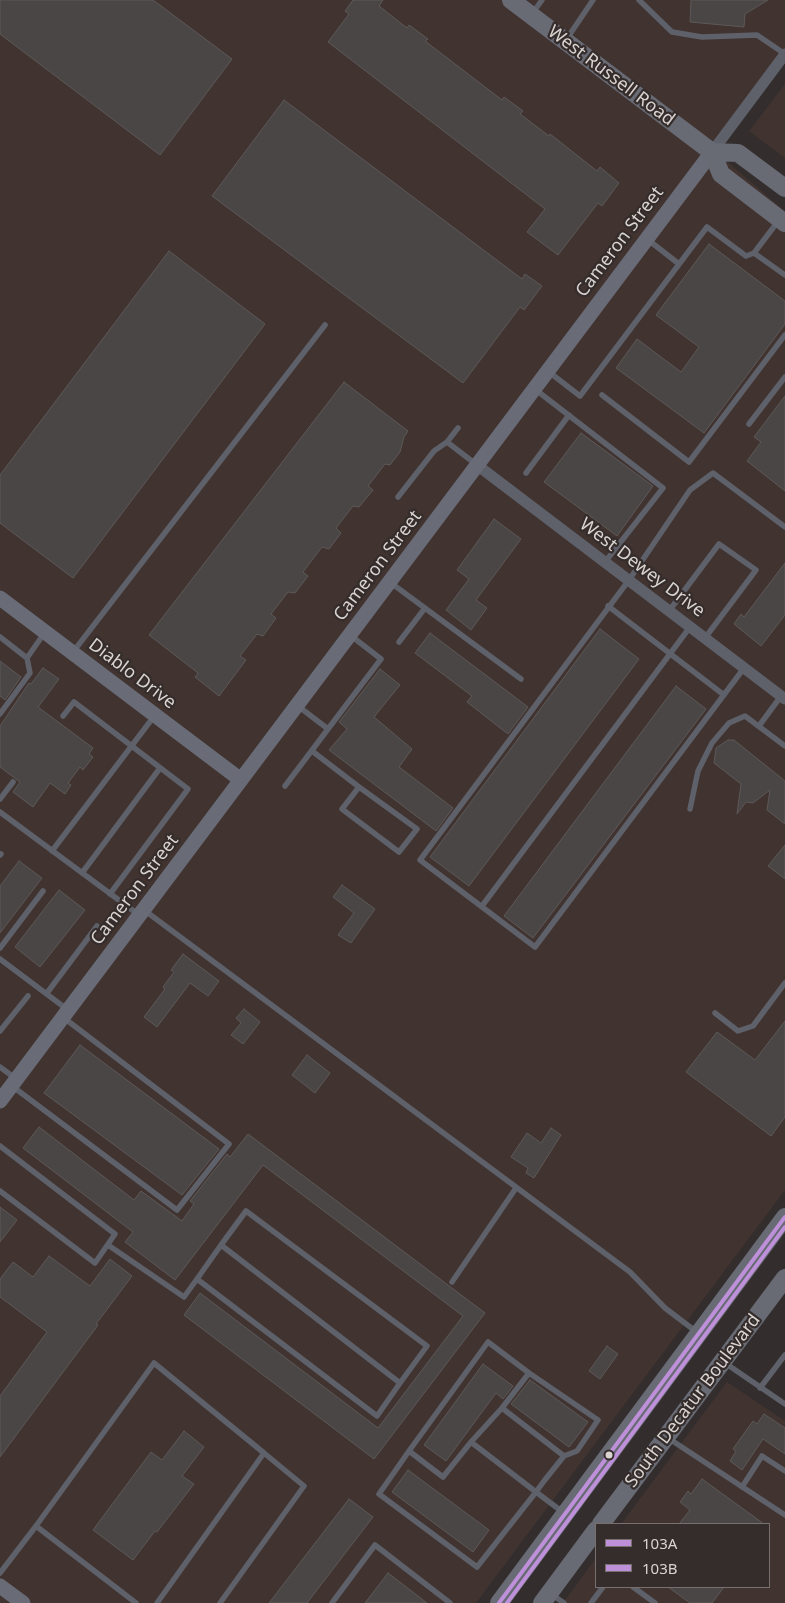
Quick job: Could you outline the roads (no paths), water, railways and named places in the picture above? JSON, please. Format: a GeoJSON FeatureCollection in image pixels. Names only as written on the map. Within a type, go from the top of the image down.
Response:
{"type":"FeatureCollection","features":[{"type":"Feature","properties":{"kind":"main road","name":"West Russell Road"},"geometry":{"type":"LineString","coordinates":[[511,0],[712,152],[721,174],[782,221]]}},
{"type":"Feature","properties":{"kind":"main road"},"geometry":{"type":"LineString","coordinates":[[712,152],[738,153],[785,188]]}},
{"type":"Feature","properties":{"kind":"main road","name":"South Decatur Boulevard"},"geometry":{"type":"LineString","coordinates":[[499,1603],[785,1218]]}},
{"type":"Feature","properties":{"kind":"main road","name":"South Decatur Boulevard"},"geometry":{"type":"LineString","coordinates":[[602,1523],[785,1278]]}},
{"type":"Feature","properties":{"kind":"main road"},"geometry":{"type":"LineString","coordinates":[[552,1600],[595,1532]]}},
{"type":"Feature","properties":{"kind":"street","name":"Cameron Street"},"geometry":{"type":"LineString","coordinates":[[0,1101],[785,54]]}},
{"type":"Feature","properties":{"kind":"street","name":"West Dewey Drive"},"geometry":{"type":"LineString","coordinates":[[477,465],[783,698]]}},
{"type":"Feature","properties":{"kind":"street","name":"Diablo Drive"},"geometry":{"type":"LineString","coordinates":[[0,598],[240,780]]}},
{"type":"Feature","properties":{"kind":"street"},"geometry":{"type":"LineString","coordinates":[[0,1586],[23,1603]]}},
{"type":"Feature","properties":{"kind":"lane"},"geometry":{"type":"LineString","coordinates":[[531,16],[542,0]]}},
{"type":"Feature","properties":{"kind":"lane"},"geometry":{"type":"LineString","coordinates":[[565,41],[593,0]]}},
{"type":"Feature","properties":{"kind":"lane"},"geometry":{"type":"LineString","coordinates":[[639,0],[672,32],[702,37],[757,35],[785,54]]}},
{"type":"Feature","properties":{"kind":"lane"},"geometry":{"type":"LineString","coordinates":[[547,371],[580,396],[707,227],[746,256],[754,253],[782,221]]}},
{"type":"Feature","properties":{"kind":"lane"},"geometry":{"type":"LineString","coordinates":[[647,238],[679,264]]}},
{"type":"Feature","properties":{"kind":"lane"},"geometry":{"type":"LineString","coordinates":[[754,253],[785,275]]}},
{"type":"Feature","properties":{"kind":"lane"},"geometry":{"type":"LineString","coordinates":[[73,653],[325,325]]}},
{"type":"Feature","properties":{"kind":"lane"},"geometry":{"type":"LineString","coordinates":[[602,395],[689,462],[785,335]]}},
{"type":"Feature","properties":{"kind":"lane"},"geometry":{"type":"LineString","coordinates":[[750,424],[785,377]]}},
{"type":"Feature","properties":{"kind":"lane"},"geometry":{"type":"LineString","coordinates":[[534,389],[663,488],[605,562]]}},
{"type":"Feature","properties":{"kind":"lane"},"geometry":{"type":"LineString","coordinates":[[526,473],[569,416]]}},
{"type":"Feature","properties":{"kind":"lane"},"geometry":{"type":"LineString","coordinates":[[398,497],[434,451],[447,442],[458,428]]}},
{"type":"Feature","properties":{"kind":"lane"},"geometry":{"type":"LineString","coordinates":[[447,442],[477,465]]}},
{"type":"Feature","properties":{"kind":"lane"},"geometry":{"type":"LineString","coordinates":[[744,668],[535,947],[420,860],[628,580],[690,490],[713,473],[785,527]]}},
{"type":"Feature","properties":{"kind":"lane"},"geometry":{"type":"LineString","coordinates":[[669,611],[719,544],[756,570],[705,638]]}},
{"type":"Feature","properties":{"kind":"lane"},"geometry":{"type":"LineString","coordinates":[[389,582],[522,679]]}},
{"type":"Feature","properties":{"kind":"lane"},"geometry":{"type":"LineString","coordinates":[[608,606],[724,695]]}},
{"type":"Feature","properties":{"kind":"lane"},"geometry":{"type":"LineString","coordinates":[[399,642],[425,608]]}},
{"type":"Feature","properties":{"kind":"lane"},"geometry":{"type":"LineString","coordinates":[[482,906],[690,627]]}},
{"type":"Feature","properties":{"kind":"lane"},"geometry":{"type":"LineString","coordinates":[[27,658],[45,632]]}},
{"type":"Feature","properties":{"kind":"lane"},"geometry":{"type":"LineString","coordinates":[[285,786],[381,659],[350,635]]}},
{"type":"Feature","properties":{"kind":"lane"},"geometry":{"type":"LineString","coordinates":[[0,637],[27,658],[30,672],[1,712]]}},
{"type":"Feature","properties":{"kind":"lane"},"geometry":{"type":"LineString","coordinates":[[759,726],[783,698]]}},
{"type":"Feature","properties":{"kind":"lane"},"geometry":{"type":"LineString","coordinates":[[64,716],[74,702],[188,789],[110,894]]}},
{"type":"Feature","properties":{"kind":"lane"},"geometry":{"type":"LineString","coordinates":[[297,705],[328,729]]}},
{"type":"Feature","properties":{"kind":"lane"},"geometry":{"type":"LineString","coordinates":[[52,851],[155,715]]}},
{"type":"Feature","properties":{"kind":"lane"},"geometry":{"type":"LineString","coordinates":[[690,809],[698,771],[712,743],[729,723],[745,716],[785,746]]}},
{"type":"Feature","properties":{"kind":"lane"},"geometry":{"type":"LineString","coordinates":[[312,751],[417,829],[399,852],[342,809],[359,786]]}},
{"type":"Feature","properties":{"kind":"lane"},"geometry":{"type":"LineString","coordinates":[[82,873],[160,768]]}},
{"type":"Feature","properties":{"kind":"lane"},"geometry":{"type":"LineString","coordinates":[[0,799],[13,782]]}},
{"type":"Feature","properties":{"kind":"lane"},"geometry":{"type":"LineString","coordinates":[[0,812],[110,894],[141,912],[630,1272],[665,1308],[699,1334]]}},
{"type":"Feature","properties":{"kind":"lane"},"geometry":{"type":"LineString","coordinates":[[0,948],[42,891]]}},
{"type":"Feature","properties":{"kind":"lane"},"geometry":{"type":"LineString","coordinates":[[47,994],[97,926]]}},
{"type":"Feature","properties":{"kind":"lane"},"geometry":{"type":"LineString","coordinates":[[0,960],[47,994],[66,1013],[229,1144],[177,1210],[14,1082],[0,1067]]}},
{"type":"Feature","properties":{"kind":"lane"},"geometry":{"type":"LineString","coordinates":[[715,1013],[738,1030],[753,1026],[785,983]]}},
{"type":"Feature","properties":{"kind":"lane"},"geometry":{"type":"LineString","coordinates":[[0,1031],[28,996]]}},
{"type":"Feature","properties":{"kind":"lane"},"geometry":{"type":"LineString","coordinates":[[0,1146],[115,1234],[95,1263],[0,1191]]}},
{"type":"Feature","properties":{"kind":"lane"},"geometry":{"type":"LineString","coordinates":[[452,1282],[516,1188]]}},
{"type":"Feature","properties":{"kind":"lane"},"geometry":{"type":"LineString","coordinates":[[108,1244],[184,1297],[246,1210],[427,1346],[377,1416],[197,1279]]}},
{"type":"Feature","properties":{"kind":"lane"},"geometry":{"type":"LineString","coordinates":[[221,1245],[400,1383]]}},
{"type":"Feature","properties":{"kind":"lane"},"geometry":{"type":"LineString","coordinates":[[488,1342],[529,1373],[598,1420],[577,1451],[564,1456],[477,1567],[379,1494],[488,1342]]}},
{"type":"Feature","properties":{"kind":"lane"},"geometry":{"type":"LineString","coordinates":[[760,1388],[785,1355]]}},
{"type":"Feature","properties":{"kind":"lane"},"geometry":{"type":"LineString","coordinates":[[723,1362],[785,1404]]}},
{"type":"Feature","properties":{"kind":"lane"},"geometry":{"type":"LineString","coordinates":[[0,1573],[154,1363],[304,1486],[220,1603]]}},
{"type":"Feature","properties":{"kind":"lane"},"geometry":{"type":"LineString","coordinates":[[409,1451],[443,1477],[529,1373]]}},
{"type":"Feature","properties":{"kind":"lane"},"geometry":{"type":"LineString","coordinates":[[502,1408],[564,1456]]}},
{"type":"Feature","properties":{"kind":"lane"},"geometry":{"type":"LineString","coordinates":[[667,1436],[785,1515]]}},
{"type":"Feature","properties":{"kind":"lane"},"geometry":{"type":"LineString","coordinates":[[471,1442],[566,1514]]}},
{"type":"Feature","properties":{"kind":"lane"},"geometry":{"type":"LineString","coordinates":[[157,1603],[264,1453]]}},
{"type":"Feature","properties":{"kind":"lane"},"geometry":{"type":"LineString","coordinates":[[742,1487],[762,1456],[785,1471]]}},
{"type":"Feature","properties":{"kind":"lane"},"geometry":{"type":"LineString","coordinates":[[36,1526],[136,1603]]}},
{"type":"Feature","properties":{"kind":"lane"},"geometry":{"type":"LineString","coordinates":[[332,1603],[375,1545],[450,1603]]}},
{"type":"Feature","properties":{"kind":"lane"},"geometry":{"type":"LineString","coordinates":[[591,1603],[603,1588]]}},
{"type":"Feature","properties":{"kind":"lane"},"geometry":{"type":"LineString","coordinates":[[634,1588],[656,1603]]}}]}
